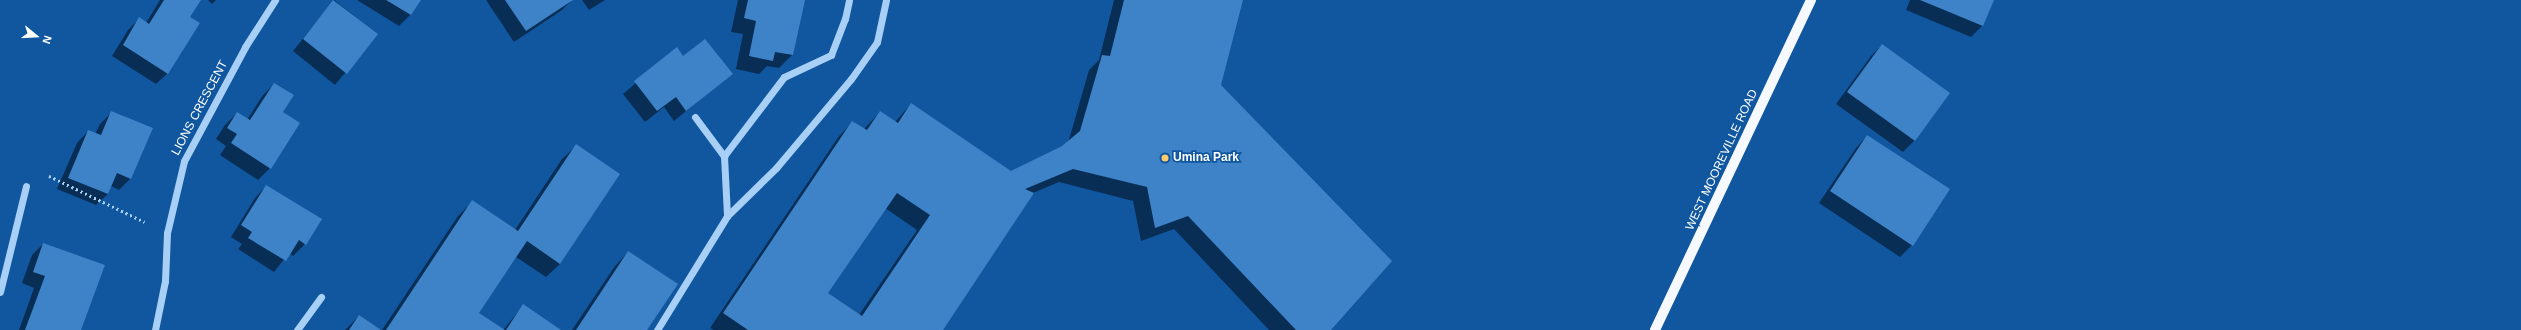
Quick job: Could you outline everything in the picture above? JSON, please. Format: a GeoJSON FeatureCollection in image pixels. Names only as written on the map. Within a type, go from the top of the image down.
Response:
{"type":"FeatureCollection","features":[{"type":"Feature","properties":{"kind":"main road","name":"WEST MOOREVILLE ROAD"},"geometry":{"type":"LineString","coordinates":[[1655,330],[1811,0]]}},
{"type":"Feature","properties":{"kind":"lane","name":"LIONS CRESCENT"},"geometry":{"type":"LineString","coordinates":[[155,330],[164,281],[167,233],[184,161],[246,47],[275,0]]}},
{"type":"Feature","properties":{"kind":"lane"},"geometry":{"type":"LineString","coordinates":[[724,156],[784,76],[831,55],[845,19],[849,0]]}},
{"type":"Feature","properties":{"kind":"lane"},"geometry":{"type":"LineString","coordinates":[[657,330],[727,216],[776,168],[851,79],[877,42],[886,0]]}},
{"type":"Feature","properties":{"kind":"lane"},"geometry":{"type":"LineString","coordinates":[[695,117],[724,156],[727,216]]}},
{"type":"Feature","properties":{"kind":"lane"},"geometry":{"type":"LineString","coordinates":[[0,292],[26,186]]}},
{"type":"Feature","properties":{"kind":"lane"},"geometry":{"type":"LineString","coordinates":[[297,330],[321,297]]}},
{"type":"Feature","properties":{"kind":"path"},"geometry":{"type":"LineString","coordinates":[[26,186],[43,173],[167,233]]}},
{"type":"Feature","properties":{"kind":"building"},"geometry":{"type":"Polygon","coordinates":[[[164,0],[201,0],[190,17],[200,23],[168,74],[123,45],[139,17],[149,24],[164,0]]]}},
{"type":"Feature","properties":{"kind":"building"},"geometry":{"type":"Polygon","coordinates":[[[333,0],[378,34],[347,74],[303,39],[333,0]]]}},
{"type":"Feature","properties":{"kind":"building"},"geometry":{"type":"Polygon","coordinates":[[[386,0],[421,0],[411,15],[386,0]]]}},
{"type":"Feature","properties":{"kind":"building"},"geometry":{"type":"Polygon","coordinates":[[[505,0],[573,0],[526,31],[505,0]]]}},
{"type":"Feature","properties":{"kind":"building"},"geometry":{"type":"Polygon","coordinates":[[[748,0],[805,0],[793,55],[775,52],[773,61],[749,56],[756,21],[744,18],[748,0]]]}},
{"type":"Feature","properties":{"kind":"building","name":"Umina Park"},"geometry":{"type":"Polygon","coordinates":[[[1124,0],[1243,0],[1221,85],[1392,261],[1331,330],[1296,330],[1188,216],[1155,228],[1147,187],[1073,169],[1025,189],[1034,193],[943,330],[748,330],[723,313],[852,121],[867,130],[880,111],[898,123],[911,103],[1011,171],[1062,146],[1080,131],[1102,55],[1110,56],[1124,0]],[[897,193],[828,293],[862,316],[930,215],[897,193]]]}},
{"type":"Feature","properties":{"kind":"building"},"geometry":{"type":"Polygon","coordinates":[[[1920,0],[1994,0],[1983,26],[1920,0]]]}},
{"type":"Feature","properties":{"kind":"building"},"geometry":{"type":"Polygon","coordinates":[[[705,39],[733,74],[686,111],[676,97],[657,111],[634,81],[677,47],[683,56],[705,39]]]}},
{"type":"Feature","properties":{"kind":"building"},"geometry":{"type":"Polygon","coordinates":[[[1882,44],[1950,93],[1915,141],[1847,92],[1882,44]]]}},
{"type":"Feature","properties":{"kind":"building"},"geometry":{"type":"Polygon","coordinates":[[[274,83],[294,95],[283,112],[300,123],[271,169],[231,143],[237,134],[227,128],[237,112],[250,120],[274,83]]]}},
{"type":"Feature","properties":{"kind":"building"},"geometry":{"type":"Polygon","coordinates":[[[111,111],[153,128],[131,179],[117,173],[108,194],[68,178],[88,130],[101,135],[111,111]]]}},
{"type":"Feature","properties":{"kind":"building"},"geometry":{"type":"Polygon","coordinates":[[[1867,135],[1950,189],[1913,246],[1830,191],[1867,135]]]}},
{"type":"Feature","properties":{"kind":"building"},"geometry":{"type":"Polygon","coordinates":[[[576,144],[620,174],[560,264],[527,241],[479,313],[505,330],[386,330],[472,200],[518,231],[576,144]]]}},
{"type":"Feature","properties":{"kind":"building"},"geometry":{"type":"Polygon","coordinates":[[[266,185],[322,219],[306,245],[299,240],[286,261],[248,238],[252,232],[241,225],[266,185]]]}},
{"type":"Feature","properties":{"kind":"building"},"geometry":{"type":"Polygon","coordinates":[[[43,243],[105,265],[81,330],[25,330],[45,276],[33,272],[43,243]]]}},
{"type":"Feature","properties":{"kind":"building"},"geometry":{"type":"Polygon","coordinates":[[[628,251],[678,284],[647,330],[576,330],[628,251]]]}},
{"type":"Feature","properties":{"kind":"building"},"geometry":{"type":"Polygon","coordinates":[[[523,304],[561,330],[506,330],[523,304]]]}},
{"type":"Feature","properties":{"kind":"building"},"geometry":{"type":"Polygon","coordinates":[[[359,315],[381,330],[349,330],[359,315]]]}},
{"type":"Feature","properties":{"kind":"place","name":"Umina Park"},"geometry":{"type":"Point","coordinates":[1165,158]}}]}
